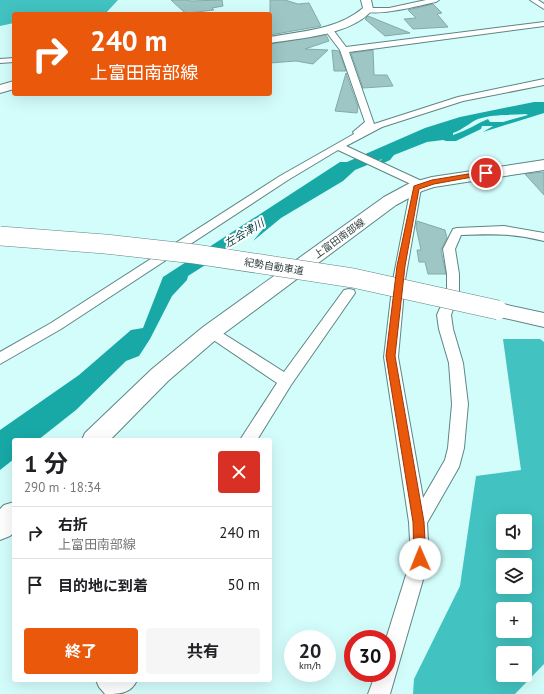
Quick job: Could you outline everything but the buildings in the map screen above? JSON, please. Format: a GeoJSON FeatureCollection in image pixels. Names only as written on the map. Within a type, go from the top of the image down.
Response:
{"type":"FeatureCollection","features":[{"type":"Feature","properties":{"kind":"main road"},"geometry":{"type":"LineString","coordinates":[[272,40],[328,29],[353,20],[362,15],[366,5]]}},
{"type":"Feature","properties":{"kind":"main road"},"geometry":{"type":"LineString","coordinates":[[0,89],[12,86]]}},
{"type":"Feature","properties":{"kind":"main road","name":"上富田南部線"},"geometry":{"type":"LineString","coordinates":[[96,438],[160,375],[211,332],[390,201],[416,184],[544,165]]}},
{"type":"Feature","properties":{"kind":"main road","name":"紀勢自動車道"},"geometry":{"type":"LineString","coordinates":[[0,236],[106,244],[202,255],[353,278],[544,320]]}},
{"type":"Feature","properties":{"kind":"main road"},"geometry":{"type":"LineString","coordinates":[[0,527],[12,516]]}},
{"type":"Feature","properties":{"kind":"street"},"geometry":{"type":"LineString","coordinates":[[366,5],[389,10],[436,0]]}},
{"type":"Feature","properties":{"kind":"street"},"geometry":{"type":"LineString","coordinates":[[533,0],[544,7]]}},
{"type":"Feature","properties":{"kind":"street"},"geometry":{"type":"LineString","coordinates":[[344,50],[544,24]]}},
{"type":"Feature","properties":{"kind":"street"},"geometry":{"type":"LineString","coordinates":[[328,29],[344,50],[370,123],[341,148]]}},
{"type":"Feature","properties":{"kind":"street"},"geometry":{"type":"LineString","coordinates":[[0,61],[12,60]]}},
{"type":"Feature","properties":{"kind":"street"},"geometry":{"type":"LineString","coordinates":[[0,358],[56,326],[284,178],[341,148],[379,125],[461,99],[544,82]]}},
{"type":"Feature","properties":{"kind":"street"},"geometry":{"type":"LineString","coordinates":[[341,148],[416,184],[399,280],[391,356],[418,522],[420,559],[396,639]]}},
{"type":"Feature","properties":{"kind":"street"},"geometry":{"type":"LineString","coordinates":[[418,522],[452,462],[456,448],[460,404],[456,363],[446,329],[444,315],[453,292],[453,274],[449,249],[457,232],[474,233],[492,230],[534,234],[544,237]]}},
{"type":"Feature","properties":{"kind":"street"},"geometry":{"type":"LineString","coordinates":[[249,438],[286,381],[348,293]]}},
{"type":"Feature","properties":{"kind":"street"},"geometry":{"type":"LineString","coordinates":[[211,332],[286,381]]}},
{"type":"Feature","properties":{"kind":"street"},"geometry":{"type":"LineString","coordinates":[[108,682],[114,688],[124,682]]}},
{"type":"Feature","properties":{"kind":"street"},"geometry":{"type":"LineString","coordinates":[[379,694],[383,682]]}},
{"type":"Feature","properties":{"kind":"shaded area"},"geometry":{"type":"Polygon","coordinates":[[[0,0],[118,0],[107,12],[12,12],[12,23],[0,26],[0,0]]]}},
{"type":"Feature","properties":{"kind":"shaded area"},"geometry":{"type":"Polygon","coordinates":[[[503,339],[540,339],[544,342],[544,664],[532,676],[532,646],[496,646],[496,682],[527,682],[515,694],[413,694],[414,679],[460,586],[476,476],[521,470],[503,339]]]}},
{"type":"Feature","properties":{"kind":"water","name":"左会津川"},"geometry":{"type":"Polygon","coordinates":[[[534,102],[544,102],[544,113],[483,132],[493,126],[482,126],[481,129],[456,141],[443,140],[427,142],[394,155],[390,160],[375,167],[382,159],[355,170],[343,181],[281,218],[253,241],[263,229],[260,228],[234,243],[224,253],[188,276],[187,280],[172,296],[150,339],[139,356],[126,361],[76,410],[41,438],[12,438],[12,461],[0,470],[0,430],[79,375],[131,330],[143,328],[163,277],[340,162],[347,162],[425,128],[460,117],[534,102]],[[528,115],[484,117],[453,133],[453,135],[488,119],[490,122],[503,122],[528,115]]]}},
{"type":"Feature","properties":{"kind":"route"},"geometry":{"type":"LineString","coordinates":[[420,559],[418,522],[399,413],[391,356],[401,266],[416,187],[432,182],[486,173]]}}]}
